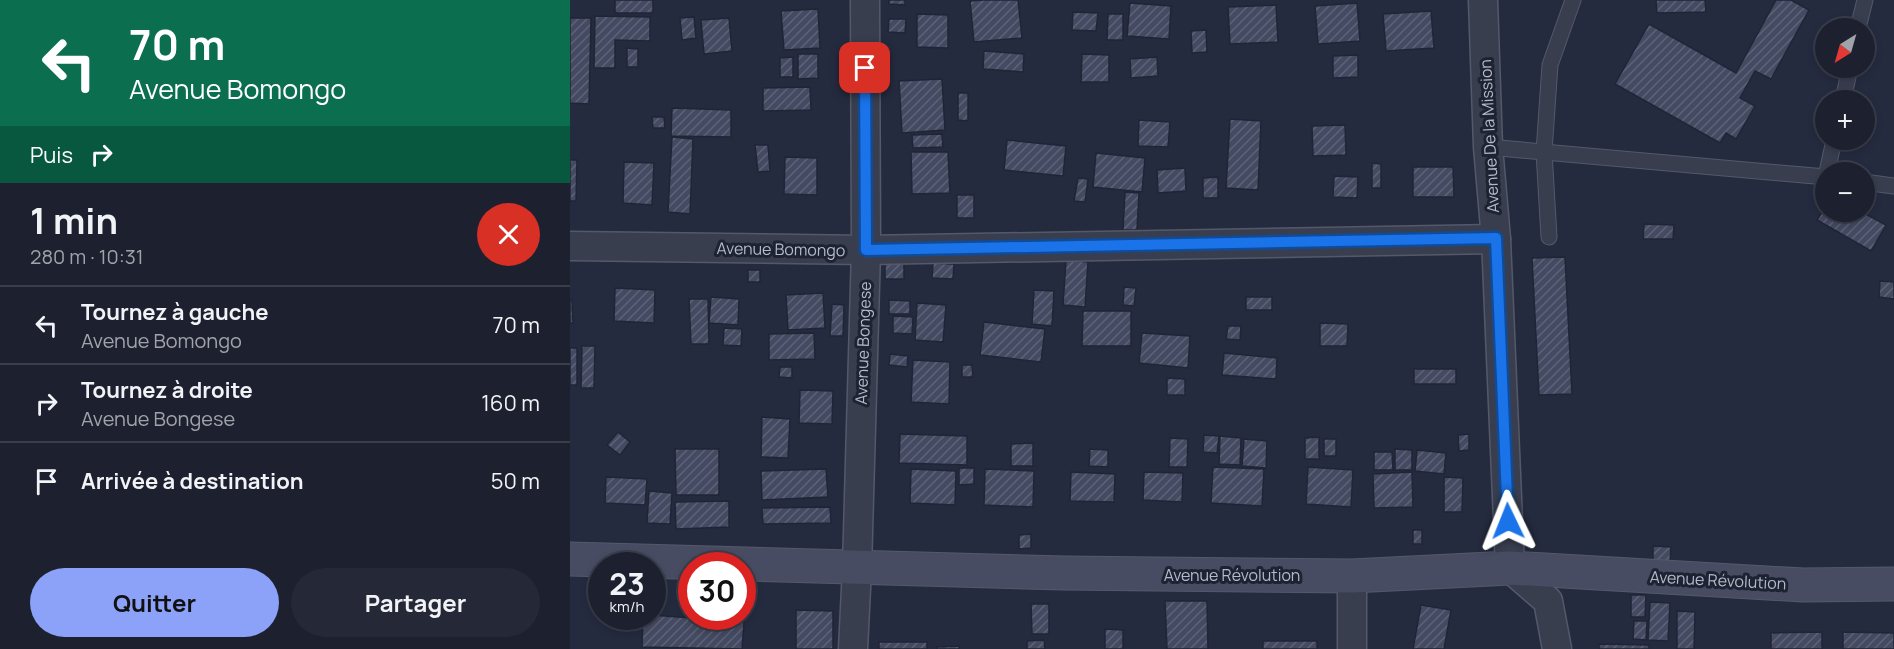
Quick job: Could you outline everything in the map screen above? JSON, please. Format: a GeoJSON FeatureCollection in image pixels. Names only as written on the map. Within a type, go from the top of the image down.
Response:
{"type":"FeatureCollection","features":[{"type":"Feature","properties":{"kind":"street","name":"Avenue Bongese"},"geometry":{"type":"LineString","coordinates":[[853,649],[866,250],[865,0]]}},
{"type":"Feature","properties":{"kind":"street","name":"Avenue De la Mission"},"geometry":{"type":"LineString","coordinates":[[1483,0],[1488,147],[1496,238],[1510,568]]}},
{"type":"Feature","properties":{"kind":"street","name":"Avenue Bomongo"},"geometry":{"type":"LineString","coordinates":[[570,246],[866,250],[1496,238]]}},
{"type":"Feature","properties":{"kind":"street","name":"Avenue Révolution"},"geometry":{"type":"LineString","coordinates":[[570,559],[1064,573],[1352,576],[1510,568],[1803,585],[1894,584]]}},
{"type":"Feature","properties":{"kind":"street"},"geometry":{"type":"LineString","coordinates":[[1510,568],[1548,601],[1557,649]]}},
{"type":"Feature","properties":{"kind":"street"},"geometry":{"type":"LineString","coordinates":[[1352,576],[1352,649]]}},
{"type":"Feature","properties":{"kind":"lane"},"geometry":{"type":"LineString","coordinates":[[1549,237],[1544,152],[1550,65],[1573,0]]}},
{"type":"Feature","properties":{"kind":"lane"},"geometry":{"type":"LineString","coordinates":[[1860,18],[1865,0]]}},
{"type":"Feature","properties":{"kind":"lane"},"geometry":{"type":"LineString","coordinates":[[1488,147],[1815,174]]}},
{"type":"Feature","properties":{"kind":"lane"},"geometry":{"type":"LineString","coordinates":[[1875,183],[1894,186]]}},
{"type":"Feature","properties":{"kind":"building"},"geometry":{"type":"Polygon","coordinates":[[[615,0],[653,0],[653,13],[615,13],[615,0]]]}},
{"type":"Feature","properties":{"kind":"building"},"geometry":{"type":"Polygon","coordinates":[[[889,0],[905,0],[905,5],[889,4],[889,0]]]}},
{"type":"Feature","properties":{"kind":"building"},"geometry":{"type":"Polygon","coordinates":[[[1018,0],[1022,38],[974,42],[970,1],[1018,0]]]}},
{"type":"Feature","properties":{"kind":"building"},"geometry":{"type":"Polygon","coordinates":[[[1656,0],[1705,0],[1706,12],[1657,13],[1656,0]]]}},
{"type":"Feature","properties":{"kind":"building"},"geometry":{"type":"Polygon","coordinates":[[[1776,0],[1791,0],[1809,10],[1771,79],[1755,71],[1740,98],[1755,106],[1736,139],[1726,133],[1720,143],[1615,84],[1649,24],[1736,73],[1776,0]]]}},
{"type":"Feature","properties":{"kind":"building"},"geometry":{"type":"Polygon","coordinates":[[[1130,3],[1171,6],[1169,39],[1127,36],[1130,3]]]}},
{"type":"Feature","properties":{"kind":"building"},"geometry":{"type":"Polygon","coordinates":[[[1357,3],[1360,41],[1318,44],[1315,6],[1357,3]]]}},
{"type":"Feature","properties":{"kind":"building"},"geometry":{"type":"Polygon","coordinates":[[[1276,5],[1278,42],[1230,44],[1228,7],[1276,5]]]}},
{"type":"Feature","properties":{"kind":"building"},"geometry":{"type":"Polygon","coordinates":[[[818,9],[820,48],[784,50],[781,11],[818,9]]]}},
{"type":"Feature","properties":{"kind":"building"},"geometry":{"type":"Polygon","coordinates":[[[1431,11],[1434,48],[1386,51],[1383,14],[1431,11]]]}},
{"type":"Feature","properties":{"kind":"building"},"geometry":{"type":"Polygon","coordinates":[[[1073,12],[1098,13],[1096,31],[1072,30],[1073,12]]]}},
{"type":"Feature","properties":{"kind":"building"},"geometry":{"type":"Polygon","coordinates":[[[917,14],[948,15],[948,48],[917,47],[917,14]]]}},
{"type":"Feature","properties":{"kind":"building"},"geometry":{"type":"Polygon","coordinates":[[[1108,14],[1123,14],[1123,40],[1107,40],[1108,14]]]}},
{"type":"Feature","properties":{"kind":"building"},"geometry":{"type":"Polygon","coordinates":[[[595,16],[650,17],[650,41],[615,40],[615,68],[594,68],[595,16]]]}},
{"type":"Feature","properties":{"kind":"building"},"geometry":{"type":"Polygon","coordinates":[[[694,17],[696,38],[682,40],[680,18],[694,17]]]}},
{"type":"Feature","properties":{"kind":"building"},"geometry":{"type":"Polygon","coordinates":[[[570,18],[591,18],[589,104],[570,103],[570,18]]]}},
{"type":"Feature","properties":{"kind":"building"},"geometry":{"type":"Polygon","coordinates":[[[729,18],[732,51],[704,54],[701,20],[729,18]]]}},
{"type":"Feature","properties":{"kind":"building"},"geometry":{"type":"Polygon","coordinates":[[[889,19],[906,19],[905,33],[888,32],[889,19]]]}},
{"type":"Feature","properties":{"kind":"building"},"geometry":{"type":"Polygon","coordinates":[[[1206,30],[1207,52],[1192,53],[1191,31],[1206,30]]]}},
{"type":"Feature","properties":{"kind":"building"},"geometry":{"type":"Polygon","coordinates":[[[627,48],[638,49],[638,67],[627,67],[627,48]]]}},
{"type":"Feature","properties":{"kind":"building"},"geometry":{"type":"Polygon","coordinates":[[[984,51],[1024,54],[1023,72],[983,69],[984,51]]]}},
{"type":"Feature","properties":{"kind":"building"},"geometry":{"type":"Polygon","coordinates":[[[798,54],[818,54],[818,78],[798,79],[798,54]]]}},
{"type":"Feature","properties":{"kind":"building"},"geometry":{"type":"Polygon","coordinates":[[[1082,54],[1109,55],[1109,82],[1081,82],[1082,54]]]}},
{"type":"Feature","properties":{"kind":"building"},"geometry":{"type":"Polygon","coordinates":[[[1358,55],[1358,77],[1333,78],[1333,56],[1358,55]]]}},
{"type":"Feature","properties":{"kind":"building"},"geometry":{"type":"Polygon","coordinates":[[[793,57],[793,77],[780,77],[780,58],[793,57]]]}},
{"type":"Feature","properties":{"kind":"building"},"geometry":{"type":"Polygon","coordinates":[[[1157,57],[1158,76],[1131,78],[1130,59],[1157,57]]]}},
{"type":"Feature","properties":{"kind":"building"},"geometry":{"type":"Polygon","coordinates":[[[942,79],[945,130],[902,133],[899,81],[942,79]]]}},
{"type":"Feature","properties":{"kind":"building"},"geometry":{"type":"Polygon","coordinates":[[[810,87],[811,110],[763,111],[763,88],[810,87]]]}},
{"type":"Feature","properties":{"kind":"building"},"geometry":{"type":"Polygon","coordinates":[[[958,93],[968,93],[968,121],[958,120],[958,93]]]}},
{"type":"Feature","properties":{"kind":"building"},"geometry":{"type":"Polygon","coordinates":[[[672,108],[731,110],[731,137],[671,136],[672,108]]]}},
{"type":"Feature","properties":{"kind":"building"},"geometry":{"type":"Polygon","coordinates":[[[652,117],[664,117],[665,128],[653,128],[652,117]]]}},
{"type":"Feature","properties":{"kind":"building"},"geometry":{"type":"Polygon","coordinates":[[[1230,119],[1261,121],[1258,190],[1226,188],[1230,119]]]}},
{"type":"Feature","properties":{"kind":"building"},"geometry":{"type":"Polygon","coordinates":[[[1139,120],[1170,122],[1168,147],[1138,146],[1139,120]]]}},
{"type":"Feature","properties":{"kind":"building"},"geometry":{"type":"Polygon","coordinates":[[[1345,125],[1346,155],[1313,156],[1312,126],[1345,125]]]}},
{"type":"Feature","properties":{"kind":"building"},"geometry":{"type":"Polygon","coordinates":[[[942,134],[943,147],[913,148],[912,135],[942,134]]]}},
{"type":"Feature","properties":{"kind":"building"},"geometry":{"type":"Polygon","coordinates":[[[672,137],[693,139],[690,214],[668,212],[672,137]]]}},
{"type":"Feature","properties":{"kind":"building"},"geometry":{"type":"Polygon","coordinates":[[[1007,140],[1066,146],[1063,176],[1004,170],[1007,140]]]}},
{"type":"Feature","properties":{"kind":"building"},"geometry":{"type":"Polygon","coordinates":[[[755,145],[768,145],[770,171],[758,172],[755,145]]]}},
{"type":"Feature","properties":{"kind":"building"},"geometry":{"type":"Polygon","coordinates":[[[911,152],[948,152],[950,193],[912,194],[911,152]]]}},
{"type":"Feature","properties":{"kind":"building"},"geometry":{"type":"Polygon","coordinates":[[[1096,153],[1145,158],[1142,192],[1093,187],[1096,153]]]}},
{"type":"Feature","properties":{"kind":"building"},"geometry":{"type":"Polygon","coordinates":[[[785,157],[817,158],[817,195],[784,194],[785,157]]]}},
{"type":"Feature","properties":{"kind":"building"},"geometry":{"type":"Polygon","coordinates":[[[570,160],[577,160],[576,201],[570,201],[570,160]]]}},
{"type":"Feature","properties":{"kind":"building"},"geometry":{"type":"Polygon","coordinates":[[[624,162],[654,163],[652,205],[623,203],[624,162]]]}},
{"type":"Feature","properties":{"kind":"building"},"geometry":{"type":"Polygon","coordinates":[[[1372,163],[1381,164],[1381,188],[1372,188],[1372,163]]]}},
{"type":"Feature","properties":{"kind":"building"},"geometry":{"type":"Polygon","coordinates":[[[1413,167],[1453,167],[1454,197],[1413,197],[1413,167]]]}},
{"type":"Feature","properties":{"kind":"building"},"geometry":{"type":"Polygon","coordinates":[[[1185,168],[1186,191],[1158,193],[1157,170],[1185,168]]]}},
{"type":"Feature","properties":{"kind":"building"},"geometry":{"type":"Polygon","coordinates":[[[1334,176],[1358,177],[1357,198],[1333,197],[1334,176]]]}},
{"type":"Feature","properties":{"kind":"building"},"geometry":{"type":"Polygon","coordinates":[[[1218,177],[1218,198],[1203,198],[1203,178],[1218,177]]]}},
{"type":"Feature","properties":{"kind":"building"},"geometry":{"type":"Polygon","coordinates":[[[1078,178],[1088,179],[1085,202],[1074,201],[1078,178]]]}},
{"type":"Feature","properties":{"kind":"building"},"geometry":{"type":"Polygon","coordinates":[[[1125,192],[1139,193],[1137,230],[1123,230],[1125,192]]]}},
{"type":"Feature","properties":{"kind":"building"},"geometry":{"type":"Polygon","coordinates":[[[957,195],[974,195],[974,218],[957,218],[957,195]]]}},
{"type":"Feature","properties":{"kind":"building"},"geometry":{"type":"Polygon","coordinates":[[[1875,219],[1886,225],[1871,251],[1820,222],[1875,222],[1875,219]]]}},
{"type":"Feature","properties":{"kind":"building"},"geometry":{"type":"Polygon","coordinates":[[[1644,224],[1674,225],[1673,239],[1643,239],[1644,224]]]}},
{"type":"Feature","properties":{"kind":"building"},"geometry":{"type":"Polygon","coordinates":[[[1565,257],[1572,394],[1539,395],[1532,258],[1565,257]]]}},
{"type":"Feature","properties":{"kind":"building"},"geometry":{"type":"Polygon","coordinates":[[[1066,260],[1088,262],[1085,307],[1063,305],[1066,260]]]}},
{"type":"Feature","properties":{"kind":"building"},"geometry":{"type":"Polygon","coordinates":[[[885,262],[904,262],[904,279],[885,279],[885,262]]]}},
{"type":"Feature","properties":{"kind":"building"},"geometry":{"type":"Polygon","coordinates":[[[933,263],[954,264],[953,279],[932,278],[933,263]]]}},
{"type":"Feature","properties":{"kind":"building"},"geometry":{"type":"Polygon","coordinates":[[[748,270],[760,270],[760,282],[748,282],[748,270]]]}},
{"type":"Feature","properties":{"kind":"building"},"geometry":{"type":"Polygon","coordinates":[[[1880,281],[1894,282],[1894,299],[1879,297],[1880,281]]]}},
{"type":"Feature","properties":{"kind":"building"},"geometry":{"type":"Polygon","coordinates":[[[1124,287],[1136,288],[1134,306],[1123,305],[1124,287]]]}},
{"type":"Feature","properties":{"kind":"building"},"geometry":{"type":"Polygon","coordinates":[[[615,288],[655,290],[654,323],[614,321],[615,288]]]}},
{"type":"Feature","properties":{"kind":"building"},"geometry":{"type":"Polygon","coordinates":[[[1034,290],[1054,291],[1052,326],[1032,324],[1034,290]]]}},
{"type":"Feature","properties":{"kind":"building"},"geometry":{"type":"Polygon","coordinates":[[[823,293],[825,328],[788,330],[786,295],[823,293]]]}},
{"type":"Feature","properties":{"kind":"building"},"geometry":{"type":"Polygon","coordinates":[[[711,297],[739,299],[738,325],[709,323],[711,297]]]}},
{"type":"Feature","properties":{"kind":"building"},"geometry":{"type":"Polygon","coordinates":[[[1246,297],[1272,297],[1272,310],[1246,310],[1246,297]]]}},
{"type":"Feature","properties":{"kind":"building"},"geometry":{"type":"Polygon","coordinates":[[[689,299],[708,299],[709,344],[691,344],[689,299]]]}},
{"type":"Feature","properties":{"kind":"building"},"geometry":{"type":"Polygon","coordinates":[[[570,300],[572,300],[573,323],[570,323],[570,300]]]}},
{"type":"Feature","properties":{"kind":"building"},"geometry":{"type":"Polygon","coordinates":[[[889,300],[910,301],[910,314],[889,314],[889,300]]]}},
{"type":"Feature","properties":{"kind":"building"},"geometry":{"type":"Polygon","coordinates":[[[917,303],[946,305],[943,342],[915,340],[917,303]]]}},
{"type":"Feature","properties":{"kind":"building"},"geometry":{"type":"Polygon","coordinates":[[[832,304],[844,305],[843,336],[830,336],[832,304]]]}},
{"type":"Feature","properties":{"kind":"building"},"geometry":{"type":"Polygon","coordinates":[[[1083,311],[1131,311],[1131,346],[1082,346],[1083,311]]]}},
{"type":"Feature","properties":{"kind":"building"},"geometry":{"type":"Polygon","coordinates":[[[893,316],[913,317],[912,334],[893,333],[893,316]]]}},
{"type":"Feature","properties":{"kind":"building"},"geometry":{"type":"Polygon","coordinates":[[[984,322],[1045,329],[1041,362],[980,355],[984,322]]]}},
{"type":"Feature","properties":{"kind":"building"},"geometry":{"type":"Polygon","coordinates":[[[1320,323],[1348,324],[1347,346],[1320,346],[1320,323]]]}},
{"type":"Feature","properties":{"kind":"building"},"geometry":{"type":"Polygon","coordinates":[[[1228,326],[1241,326],[1240,340],[1226,339],[1228,326]]]}},
{"type":"Feature","properties":{"kind":"building"},"geometry":{"type":"Polygon","coordinates":[[[724,328],[742,329],[741,346],[723,345],[724,328]]]}},
{"type":"Feature","properties":{"kind":"building"},"geometry":{"type":"Polygon","coordinates":[[[814,333],[815,359],[769,360],[769,334],[814,333]]]}},
{"type":"Feature","properties":{"kind":"building"},"geometry":{"type":"Polygon","coordinates":[[[1142,333],[1190,336],[1188,368],[1139,363],[1142,333]]]}},
{"type":"Feature","properties":{"kind":"building"},"geometry":{"type":"Polygon","coordinates":[[[582,346],[595,346],[594,388],[581,388],[582,346]]]}},
{"type":"Feature","properties":{"kind":"building"},"geometry":{"type":"Polygon","coordinates":[[[570,348],[577,348],[577,385],[570,385],[570,348]]]}},
{"type":"Feature","properties":{"kind":"building"},"geometry":{"type":"Polygon","coordinates":[[[1224,353],[1277,358],[1276,379],[1222,375],[1224,353]]]}},
{"type":"Feature","properties":{"kind":"building"},"geometry":{"type":"Polygon","coordinates":[[[890,354],[908,356],[907,367],[889,365],[890,354]]]}},
{"type":"Feature","properties":{"kind":"building"},"geometry":{"type":"Polygon","coordinates":[[[913,360],[950,362],[949,404],[911,402],[913,360]]]}},
{"type":"Feature","properties":{"kind":"building"},"geometry":{"type":"Polygon","coordinates":[[[962,365],[972,365],[973,377],[962,377],[962,365]]]}},
{"type":"Feature","properties":{"kind":"building"},"geometry":{"type":"Polygon","coordinates":[[[780,367],[792,367],[792,378],[779,377],[780,367]]]}},
{"type":"Feature","properties":{"kind":"building"},"geometry":{"type":"Polygon","coordinates":[[[1414,369],[1456,369],[1456,384],[1414,384],[1414,369]]]}},
{"type":"Feature","properties":{"kind":"building"},"geometry":{"type":"Polygon","coordinates":[[[1167,378],[1185,379],[1185,395],[1167,395],[1167,378]]]}},
{"type":"Feature","properties":{"kind":"building"},"geometry":{"type":"Polygon","coordinates":[[[800,390],[833,391],[832,424],[799,423],[800,390]]]}},
{"type":"Feature","properties":{"kind":"building"},"geometry":{"type":"Polygon","coordinates":[[[762,417],[790,419],[788,458],[761,457],[762,417]]]}},
{"type":"Feature","properties":{"kind":"building"},"geometry":{"type":"Polygon","coordinates":[[[618,432],[630,442],[620,455],[607,445],[618,432]]]}},
{"type":"Feature","properties":{"kind":"building"},"geometry":{"type":"Polygon","coordinates":[[[900,434],[967,436],[967,465],[899,463],[900,434]]]}},
{"type":"Feature","properties":{"kind":"building"},"geometry":{"type":"Polygon","coordinates":[[[1469,434],[1469,450],[1459,451],[1458,435],[1469,434]]]}},
{"type":"Feature","properties":{"kind":"building"},"geometry":{"type":"Polygon","coordinates":[[[1204,435],[1219,436],[1217,453],[1203,452],[1204,435]]]}},
{"type":"Feature","properties":{"kind":"building"},"geometry":{"type":"Polygon","coordinates":[[[1220,436],[1241,438],[1240,465],[1219,464],[1220,436]]]}},
{"type":"Feature","properties":{"kind":"building"},"geometry":{"type":"Polygon","coordinates":[[[1319,437],[1319,459],[1305,459],[1305,438],[1319,437]]]}},
{"type":"Feature","properties":{"kind":"building"},"geometry":{"type":"Polygon","coordinates":[[[1170,438],[1188,439],[1187,467],[1169,467],[1170,438]]]}},
{"type":"Feature","properties":{"kind":"building"},"geometry":{"type":"Polygon","coordinates":[[[1244,439],[1267,441],[1266,468],[1242,466],[1244,439]]]}},
{"type":"Feature","properties":{"kind":"building"},"geometry":{"type":"Polygon","coordinates":[[[1324,439],[1336,439],[1336,456],[1324,456],[1324,439]]]}},
{"type":"Feature","properties":{"kind":"building"},"geometry":{"type":"Polygon","coordinates":[[[1033,443],[1033,466],[1011,466],[1011,444],[1033,443]]]}},
{"type":"Feature","properties":{"kind":"building"},"geometry":{"type":"Polygon","coordinates":[[[675,449],[719,449],[719,495],[676,495],[675,449]]]}},
{"type":"Feature","properties":{"kind":"building"},"geometry":{"type":"Polygon","coordinates":[[[1090,449],[1108,450],[1108,467],[1089,466],[1090,449]]]}},
{"type":"Feature","properties":{"kind":"building"},"geometry":{"type":"Polygon","coordinates":[[[1395,449],[1412,450],[1412,470],[1395,470],[1395,449]]]}},
{"type":"Feature","properties":{"kind":"building"},"geometry":{"type":"Polygon","coordinates":[[[1417,450],[1446,453],[1444,474],[1415,471],[1417,450]]]}},
{"type":"Feature","properties":{"kind":"building"},"geometry":{"type":"Polygon","coordinates":[[[1374,452],[1392,452],[1393,470],[1374,470],[1374,452]]]}},
{"type":"Feature","properties":{"kind":"building"},"geometry":{"type":"Polygon","coordinates":[[[1213,467],[1264,469],[1262,506],[1211,503],[1213,467]]]}},
{"type":"Feature","properties":{"kind":"building"},"geometry":{"type":"Polygon","coordinates":[[[1308,467],[1353,470],[1351,507],[1306,504],[1308,467]]]}},
{"type":"Feature","properties":{"kind":"building"},"geometry":{"type":"Polygon","coordinates":[[[959,468],[974,468],[974,484],[959,485],[959,468]]]}},
{"type":"Feature","properties":{"kind":"building"},"geometry":{"type":"Polygon","coordinates":[[[826,469],[828,497],[762,500],[761,471],[826,469]]]}},
{"type":"Feature","properties":{"kind":"building"},"geometry":{"type":"Polygon","coordinates":[[[911,469],[956,471],[955,505],[910,503],[911,469]]]}},
{"type":"Feature","properties":{"kind":"building"},"geometry":{"type":"Polygon","coordinates":[[[985,469],[1034,471],[1033,507],[984,505],[985,469]]]}},
{"type":"Feature","properties":{"kind":"building"},"geometry":{"type":"Polygon","coordinates":[[[1071,472],[1115,474],[1114,502],[1070,501],[1071,472]]]}},
{"type":"Feature","properties":{"kind":"building"},"geometry":{"type":"Polygon","coordinates":[[[1144,472],[1183,473],[1182,502],[1143,500],[1144,472]]]}},
{"type":"Feature","properties":{"kind":"building"},"geometry":{"type":"Polygon","coordinates":[[[1412,472],[1413,507],[1374,508],[1373,474],[1412,472]]]}},
{"type":"Feature","properties":{"kind":"building"},"geometry":{"type":"Polygon","coordinates":[[[606,477],[647,479],[645,505],[605,503],[606,477]]]}},
{"type":"Feature","properties":{"kind":"building"},"geometry":{"type":"Polygon","coordinates":[[[1444,477],[1463,478],[1462,512],[1444,512],[1444,477]]]}},
{"type":"Feature","properties":{"kind":"building"},"geometry":{"type":"Polygon","coordinates":[[[649,491],[672,493],[670,524],[647,523],[649,491]]]}},
{"type":"Feature","properties":{"kind":"building"},"geometry":{"type":"Polygon","coordinates":[[[729,501],[729,527],[676,529],[675,502],[729,501]]]}},
{"type":"Feature","properties":{"kind":"building"},"geometry":{"type":"Polygon","coordinates":[[[830,507],[831,523],[763,524],[762,508],[830,507]]]}},
{"type":"Feature","properties":{"kind":"building"},"geometry":{"type":"Polygon","coordinates":[[[1413,530],[1422,530],[1422,544],[1413,544],[1413,530]]]}},
{"type":"Feature","properties":{"kind":"building"},"geometry":{"type":"Polygon","coordinates":[[[1031,534],[1031,548],[1019,549],[1019,535],[1031,534]]]}},
{"type":"Feature","properties":{"kind":"building"},"geometry":{"type":"Polygon","coordinates":[[[1653,546],[1671,547],[1670,563],[1653,562],[1653,546]]]}},
{"type":"Feature","properties":{"kind":"building"},"geometry":{"type":"Polygon","coordinates":[[[1631,595],[1646,595],[1645,617],[1631,617],[1631,595]]]}},
{"type":"Feature","properties":{"kind":"building"},"geometry":{"type":"Polygon","coordinates":[[[1165,601],[1207,601],[1208,649],[1167,649],[1165,601]]]}},
{"type":"Feature","properties":{"kind":"building"},"geometry":{"type":"Polygon","coordinates":[[[1650,602],[1670,603],[1668,641],[1648,640],[1650,602]]]}},
{"type":"Feature","properties":{"kind":"building"},"geometry":{"type":"Polygon","coordinates":[[[1031,604],[1049,604],[1049,634],[1032,634],[1031,604]]]}},
{"type":"Feature","properties":{"kind":"building"},"geometry":{"type":"Polygon","coordinates":[[[1421,605],[1451,610],[1444,649],[1413,649],[1421,605]]]}},
{"type":"Feature","properties":{"kind":"building"},"geometry":{"type":"Polygon","coordinates":[[[796,610],[833,611],[833,649],[796,649],[796,610]]]}},
{"type":"Feature","properties":{"kind":"building"},"geometry":{"type":"Polygon","coordinates":[[[1677,611],[1695,612],[1694,649],[1677,649],[1677,611]]]}},
{"type":"Feature","properties":{"kind":"building"},"geometry":{"type":"Polygon","coordinates":[[[666,616],[678,617],[678,630],[743,630],[742,649],[642,647],[643,630],[666,630],[666,616]]]}},
{"type":"Feature","properties":{"kind":"building"},"geometry":{"type":"Polygon","coordinates":[[[1634,621],[1647,621],[1646,640],[1633,639],[1634,621]]]}},
{"type":"Feature","properties":{"kind":"building"},"geometry":{"type":"Polygon","coordinates":[[[1105,629],[1123,630],[1123,649],[1105,649],[1105,629]]]}},
{"type":"Feature","properties":{"kind":"building"},"geometry":{"type":"Polygon","coordinates":[[[1822,632],[1822,649],[1771,649],[1771,633],[1822,632]]]}},
{"type":"Feature","properties":{"kind":"building"},"geometry":{"type":"Polygon","coordinates":[[[1843,632],[1894,633],[1894,649],[1843,649],[1843,632]]]}},
{"type":"Feature","properties":{"kind":"building"},"geometry":{"type":"Polygon","coordinates":[[[1044,640],[1045,649],[1027,649],[1027,641],[1044,640]]]}},
{"type":"Feature","properties":{"kind":"building"},"geometry":{"type":"Polygon","coordinates":[[[1263,641],[1317,641],[1317,649],[1263,649],[1263,641]]]}},
{"type":"Feature","properties":{"kind":"building"},"geometry":{"type":"Polygon","coordinates":[[[879,642],[927,642],[927,649],[879,649],[879,642]]]}},
{"type":"Feature","properties":{"kind":"building"},"geometry":{"type":"Polygon","coordinates":[[[1599,644],[1649,645],[1649,649],[1599,649],[1599,644]]]}},
{"type":"Feature","properties":{"kind":"building"},"geometry":{"type":"Polygon","coordinates":[[[959,646],[959,649],[937,649],[937,647],[959,646]]]}},
{"type":"Feature","properties":{"kind":"route"},"geometry":{"type":"LineString","coordinates":[[865,68],[866,250],[1496,238],[1508,521]]}}]}
